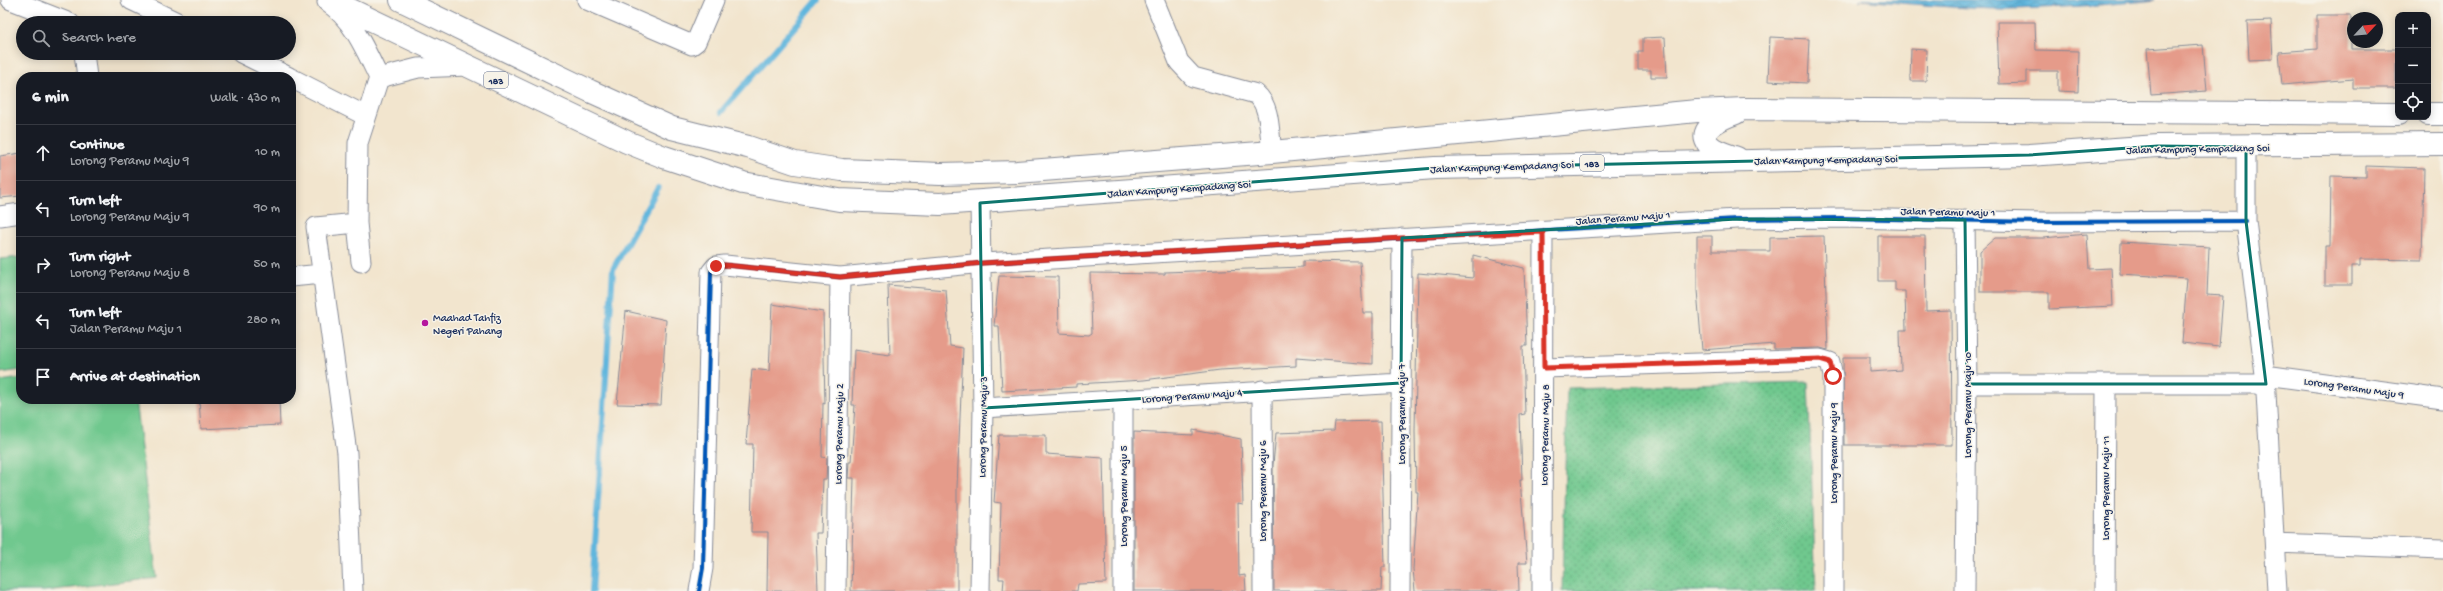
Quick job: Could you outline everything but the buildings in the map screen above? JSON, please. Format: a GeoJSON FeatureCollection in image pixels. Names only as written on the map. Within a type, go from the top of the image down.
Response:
{"type":"FeatureCollection","features":[{"type":"Feature","properties":{"kind":"highway","name":"183"},"geometry":{"type":"LineString","coordinates":[[330,0],[467,66]]}},
{"type":"Feature","properties":{"kind":"highway"},"geometry":{"type":"LineString","coordinates":[[401,0],[590,91],[672,128],[748,147],[795,163],[858,171],[940,174],[1017,172],[1272,152],[1487,132],[1545,125],[1746,109],[2395,114]]}},
{"type":"Feature","properties":{"kind":"highway","name":"Jalan Kampung Kempadang Soi"},"geometry":{"type":"LineString","coordinates":[[467,66],[664,157],[743,183],[839,200],[888,204],[980,203],[1435,168],[2029,155],[2158,146],[2246,147],[2443,144]]}},
{"type":"Feature","properties":{"kind":"highway"},"geometry":{"type":"LineString","coordinates":[[1743,161],[1715,149],[1709,145],[1705,137],[1707,129],[1713,124],[1746,109]]}},
{"type":"Feature","properties":{"kind":"highway"},"geometry":{"type":"LineString","coordinates":[[2431,114],[2443,114]]}},
{"type":"Feature","properties":{"kind":"street"},"geometry":{"type":"LineString","coordinates":[[11,0],[52,16]]}},
{"type":"Feature","properties":{"kind":"street"},"geometry":{"type":"LineString","coordinates":[[131,0],[164,16]]}},
{"type":"Feature","properties":{"kind":"street"},"geometry":{"type":"LineString","coordinates":[[324,0],[350,24],[362,43],[379,78],[358,143],[357,223],[361,262]]}},
{"type":"Feature","properties":{"kind":"street"},"geometry":{"type":"LineString","coordinates":[[587,0],[692,45],[696,42],[714,0]]}},
{"type":"Feature","properties":{"kind":"street"},"geometry":{"type":"LineString","coordinates":[[1154,0],[1179,62],[1193,77],[1256,94],[1262,99],[1265,106],[1272,152]]}},
{"type":"Feature","properties":{"kind":"street"},"geometry":{"type":"LineString","coordinates":[[85,60],[86,72]]}},
{"type":"Feature","properties":{"kind":"street"},"geometry":{"type":"LineString","coordinates":[[255,60],[278,72]]}},
{"type":"Feature","properties":{"kind":"street"},"geometry":{"type":"LineString","coordinates":[[379,78],[418,68],[467,66]]}},
{"type":"Feature","properties":{"kind":"street"},"geometry":{"type":"LineString","coordinates":[[296,81],[366,116]]}},
{"type":"Feature","properties":{"kind":"street"},"geometry":{"type":"LineString","coordinates":[[2246,147],[2246,221],[2266,379],[2277,591]]}},
{"type":"Feature","properties":{"kind":"street","name":"Lorong Peramu Maju 3"},"geometry":{"type":"LineString","coordinates":[[980,203],[983,263],[983,408],[980,591]]}},
{"type":"Feature","properties":{"kind":"street"},"geometry":{"type":"LineString","coordinates":[[0,216],[16,214]]}},
{"type":"Feature","properties":{"kind":"street","name":"Jalan Peramu Maju 1"},"geometry":{"type":"LineString","coordinates":[[699,591],[703,552],[711,272],[716,266],[725,265],[840,277],[983,263],[1402,238],[1543,232],[1737,219],[1965,220],[2045,222],[2246,221]]}},
{"type":"Feature","properties":{"kind":"street","name":"Lorong Peramu Maju 10"},"geometry":{"type":"LineString","coordinates":[[1965,220],[1967,384],[1965,591]]}},
{"type":"Feature","properties":{"kind":"street"},"geometry":{"type":"LineString","coordinates":[[353,591],[347,453],[316,227],[357,223]]}},
{"type":"Feature","properties":{"kind":"street","name":"Lorong Peramu Maju 8"},"geometry":{"type":"LineString","coordinates":[[1542,591],[1544,368],[1543,232]]}},
{"type":"Feature","properties":{"kind":"street","name":"Lorong Peramu Maju 7"},"geometry":{"type":"LineString","coordinates":[[1400,591],[1402,238]]}},
{"type":"Feature","properties":{"kind":"street"},"geometry":{"type":"LineString","coordinates":[[296,277],[322,274]]}},
{"type":"Feature","properties":{"kind":"street","name":"Lorong Peramu Maju 2"},"geometry":{"type":"LineString","coordinates":[[836,591],[840,277]]}},
{"type":"Feature","properties":{"kind":"street","name":"Lorong Peramu Maju 9"},"geometry":{"type":"LineString","coordinates":[[1544,368],[1820,359],[1830,362],[1833,376],[1833,591]]}},
{"type":"Feature","properties":{"kind":"street","name":"Lorong Peramu Maju 9"},"geometry":{"type":"LineString","coordinates":[[1967,384],[2106,384],[2266,379],[2443,398]]}},
{"type":"Feature","properties":{"kind":"street","name":"Lorong Peramu Maju 4"},"geometry":{"type":"LineString","coordinates":[[983,408],[1262,390],[1401,383]]}},
{"type":"Feature","properties":{"kind":"street","name":"Lorong Peramu Maju 11"},"geometry":{"type":"LineString","coordinates":[[2105,591],[2106,384]]}},
{"type":"Feature","properties":{"kind":"street","name":"Lorong Peramu Maju 6"},"geometry":{"type":"LineString","coordinates":[[1262,390],[1262,591]]}},
{"type":"Feature","properties":{"kind":"street","name":"Lorong Peramu Maju 5"},"geometry":{"type":"LineString","coordinates":[[1123,400],[1123,591]]}},
{"type":"Feature","properties":{"kind":"street"},"geometry":{"type":"LineString","coordinates":[[2275,543],[2443,549]]}},
{"type":"Feature","properties":{"kind":"highlighted area"},"geometry":{"type":"Polygon","coordinates":[[[2158,146],[2246,147],[2246,221],[2266,384],[1967,384],[1965,220],[1840,218],[1737,219],[1402,238],[1401,383],[983,408],[980,203],[1435,168],[2029,155],[2158,146]]]}},
{"type":"Feature","properties":{"kind":"green space"},"geometry":{"type":"Polygon","coordinates":[[[16,257],[16,371],[0,373],[0,259],[16,257]]]}},
{"type":"Feature","properties":{"kind":"green space"},"geometry":{"type":"Polygon","coordinates":[[[16,379],[16,404],[136,404],[157,578],[44,591],[0,591],[0,381],[16,379]]]}},
{"type":"Feature","properties":{"kind":"green space"},"geometry":{"type":"Polygon","coordinates":[[[1808,382],[1816,591],[1562,591],[1567,388],[1808,382]]]}},
{"type":"Feature","properties":{"kind":"water"},"geometry":{"type":"Polygon","coordinates":[[[1859,0],[2156,0],[2082,6],[1989,9],[1859,0]]]}},
{"type":"Feature","properties":{"kind":"waterway"},"geometry":{"type":"LineString","coordinates":[[721,112],[818,0]]}},
{"type":"Feature","properties":{"kind":"waterway"},"geometry":{"type":"LineString","coordinates":[[592,591],[613,269],[658,188]]}},
{"type":"Feature","properties":{"kind":"cycle path"},"geometry":{"type":"LineString","coordinates":[[699,591],[703,568],[711,272],[716,266],[725,265],[840,277],[983,263],[1737,219],[1840,218],[2045,222],[2246,221]]}},
{"type":"Feature","properties":{"kind":"place","name":"Maahad Tahfiz Negeri Pahang"},"geometry":{"type":"Point","coordinates":[425,323]}},
{"type":"Feature","properties":{"kind":"route"},"geometry":{"type":"LineString","coordinates":[[716,266],[725,265],[840,277],[983,263],[1402,238],[1543,232],[1544,368],[1820,359],[1830,362],[1833,376]]}}]}
